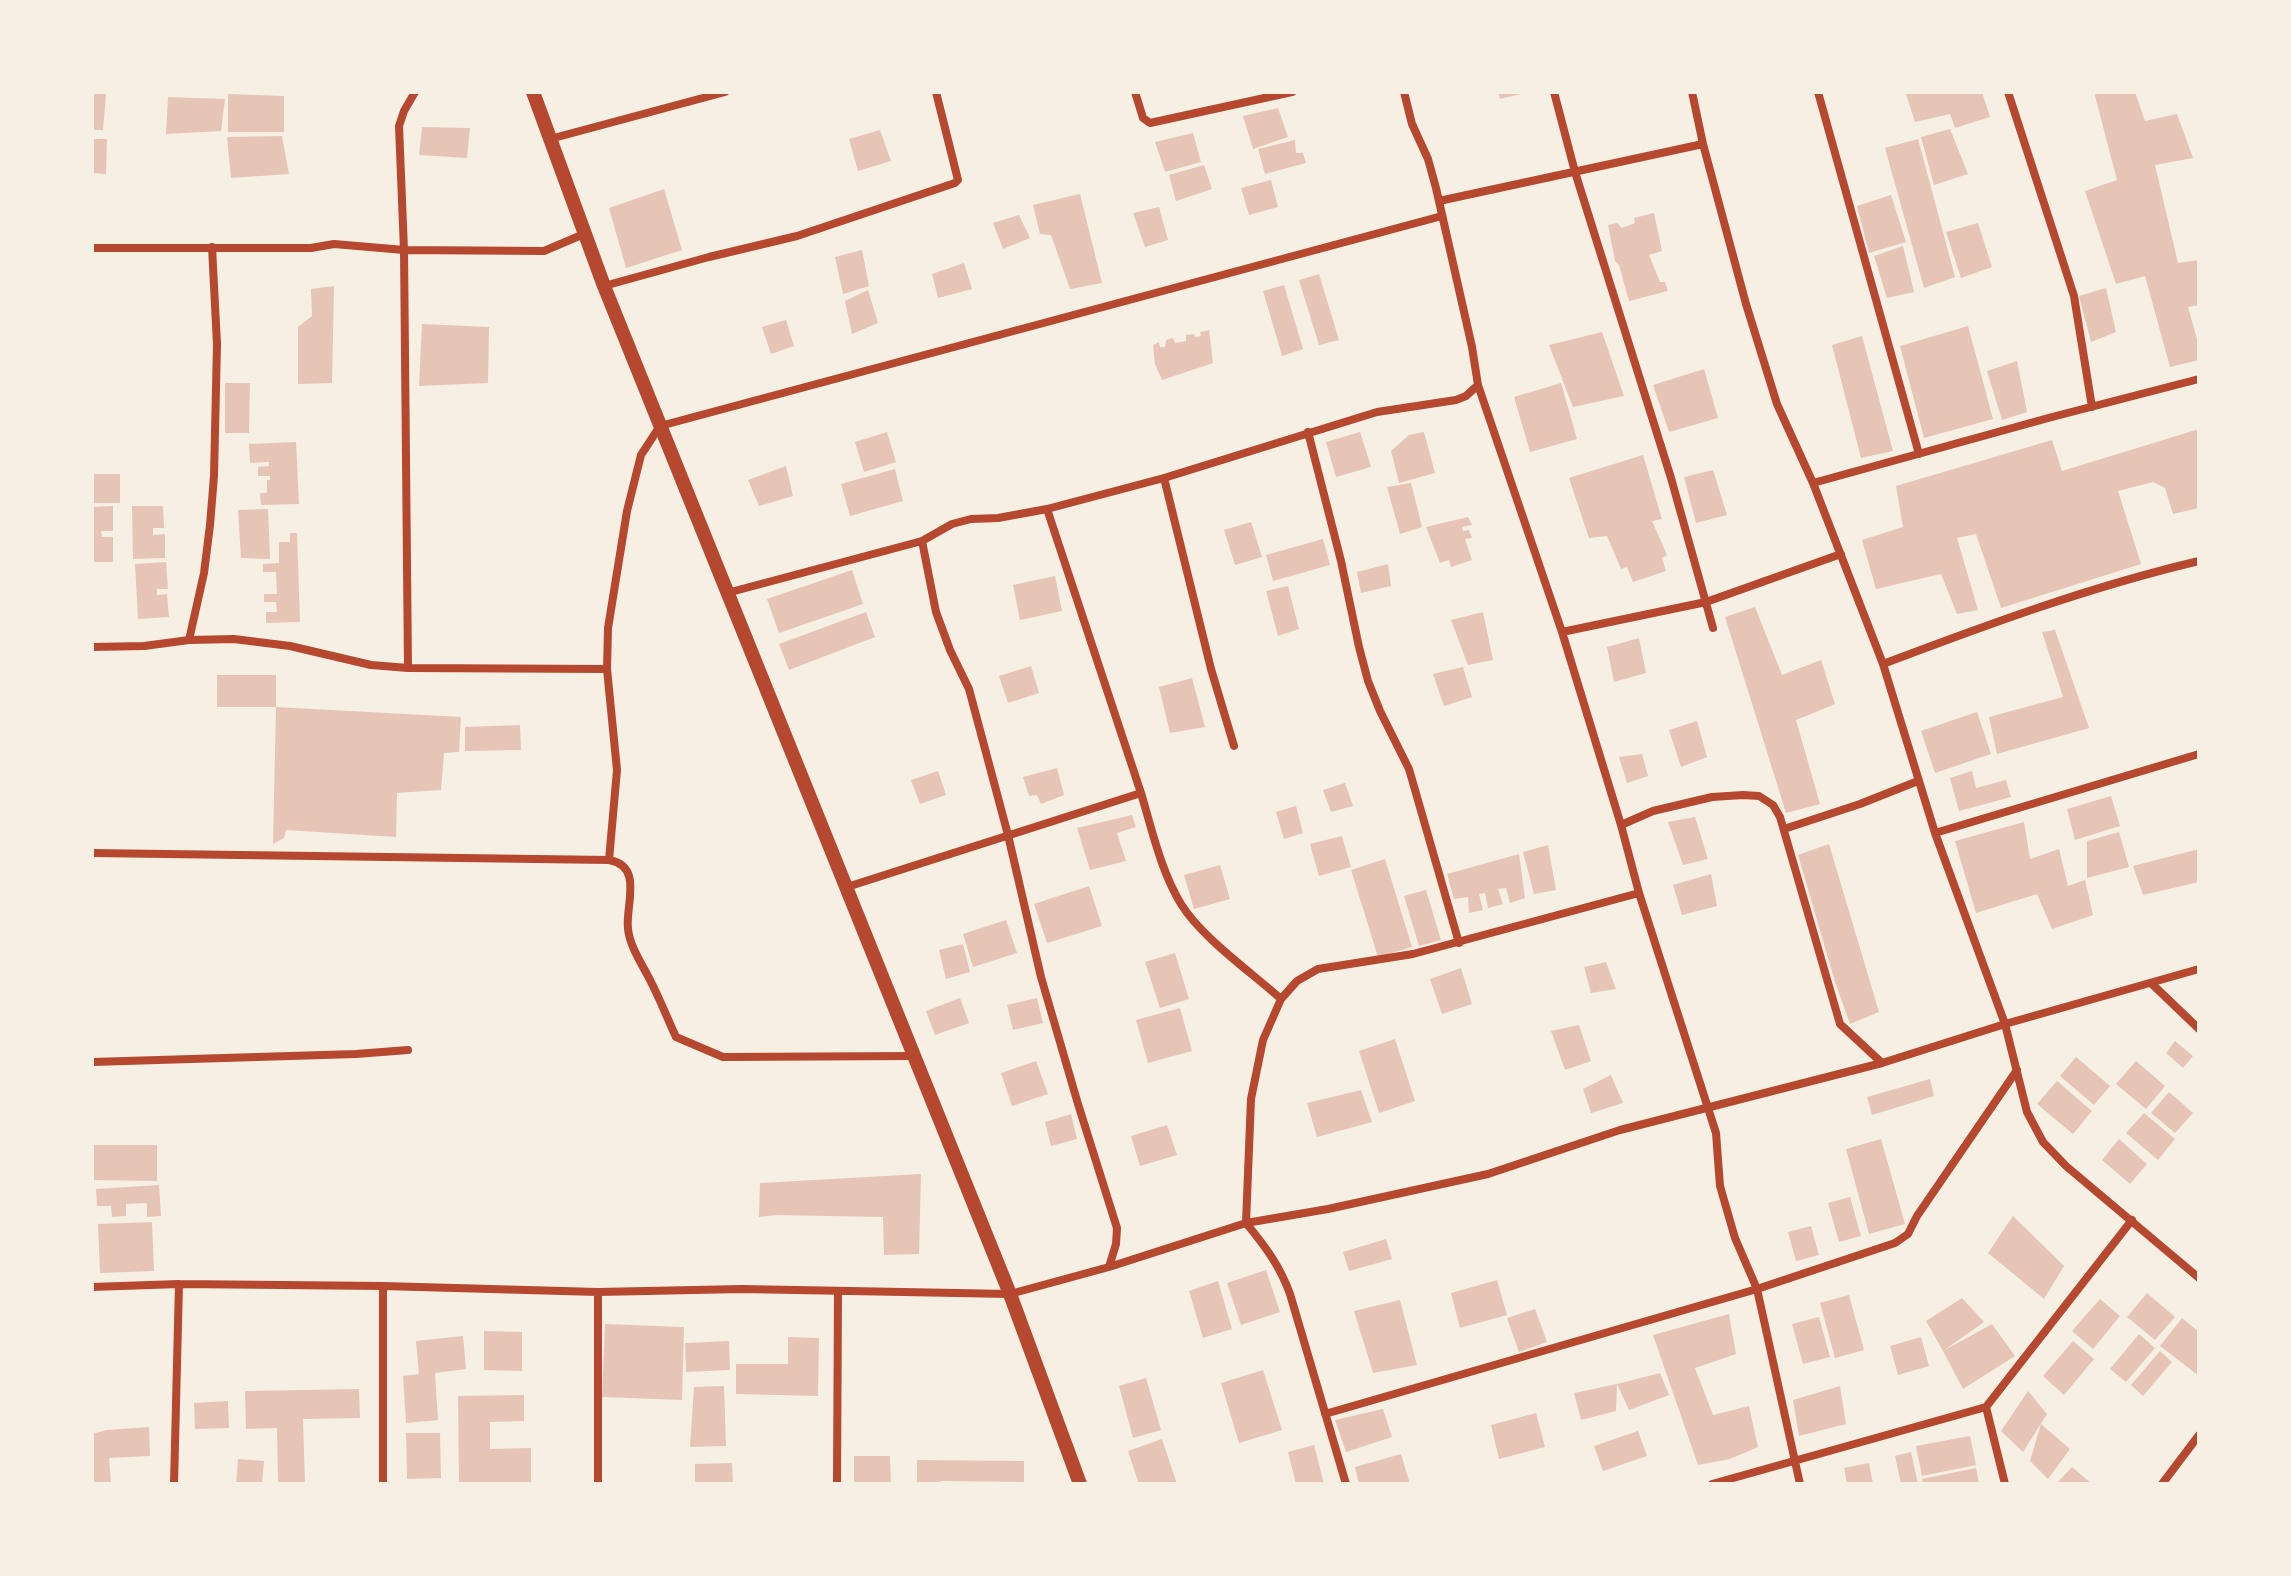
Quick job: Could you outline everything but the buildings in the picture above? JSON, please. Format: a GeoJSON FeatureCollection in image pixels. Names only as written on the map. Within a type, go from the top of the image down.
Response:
{"type":"FeatureCollection","features":[{"type":"Feature","properties":{"kind":"street"},"geometry":{"type":"LineString","coordinates":[[408,668],[404,250],[399,126],[415,92]]}},
{"type":"Feature","properties":{"kind":"street"},"geometry":{"type":"LineString","coordinates":[[533,92],[604,286],[1010,1294],[1080,1484]]}},
{"type":"Feature","properties":{"kind":"street"},"geometry":{"type":"LineString","coordinates":[[550,139],[725,92]]}},
{"type":"Feature","properties":{"kind":"street"},"geometry":{"type":"LineString","coordinates":[[604,286],[797,236],[955,183],[958,180],[936,92]]}},
{"type":"Feature","properties":{"kind":"street"},"geometry":{"type":"LineString","coordinates":[[1135,92],[1143,118],[1150,123],[1292,92]]}},
{"type":"Feature","properties":{"kind":"street"},"geometry":{"type":"LineString","coordinates":[[1235,92],[1238,103]]}},
{"type":"Feature","properties":{"kind":"street"},"geometry":{"type":"LineString","coordinates":[[1404,92],[1439,201],[1478,385],[1562,632],[1639,893],[1716,1133],[1720,1186],[1735,1238],[1757,1289],[1800,1484]]}},
{"type":"Feature","properties":{"kind":"street"},"geometry":{"type":"LineString","coordinates":[[1554,92],[1575,172],[1671,478],[1713,628]]}},
{"type":"Feature","properties":{"kind":"street"},"geometry":{"type":"LineString","coordinates":[[1692,92],[1746,304],[1777,404],[1813,483],[1883,664],[1935,833],[2005,1024],[2027,1112],[2043,1142],[2066,1166],[2199,1278]]}},
{"type":"Feature","properties":{"kind":"street"},"geometry":{"type":"LineString","coordinates":[[1818,92],[1919,454]]}},
{"type":"Feature","properties":{"kind":"street"},"geometry":{"type":"LineString","coordinates":[[2008,92],[2074,296],[2092,407]]}},
{"type":"Feature","properties":{"kind":"street"},"geometry":{"type":"LineString","coordinates":[[1439,201],[1703,144]]}},
{"type":"Feature","properties":{"kind":"street"},"geometry":{"type":"LineString","coordinates":[[609,860],[617,770],[607,669],[608,628],[627,511],[641,455],[660,426],[1442,216]]}},
{"type":"Feature","properties":{"kind":"street"},"geometry":{"type":"LineString","coordinates":[[92,248],[311,248],[334,244],[404,250],[544,251],[584,234]]}},
{"type":"Feature","properties":{"kind":"street"},"geometry":{"type":"LineString","coordinates":[[189,640],[204,573],[214,476],[217,344],[212,247]]}},
{"type":"Feature","properties":{"kind":"street"},"geometry":{"type":"LineString","coordinates":[[1813,483],[2199,379]]}},
{"type":"Feature","properties":{"kind":"street"},"geometry":{"type":"LineString","coordinates":[[726,594],[922,541],[952,524],[1047,509],[1164,478],[1377,412],[1456,400],[1478,385]]}},
{"type":"Feature","properties":{"kind":"street"},"geometry":{"type":"LineString","coordinates":[[1308,432],[1368,681],[1409,769],[1459,943]]}},
{"type":"Feature","properties":{"kind":"street"},"geometry":{"type":"LineString","coordinates":[[1164,478],[1211,669],[1234,746]]}},
{"type":"Feature","properties":{"kind":"street"},"geometry":{"type":"LineString","coordinates":[[1047,509],[1163,866],[1182,906],[1205,933],[1281,999]]}},
{"type":"Feature","properties":{"kind":"street"},"geometry":{"type":"LineString","coordinates":[[922,541],[936,612],[969,689],[1045,991],[1117,1228],[1109,1267]]}},
{"type":"Feature","properties":{"kind":"street"},"geometry":{"type":"LineString","coordinates":[[1562,632],[1706,602],[1841,554]]}},
{"type":"Feature","properties":{"kind":"street"},"geometry":{"type":"LineString","coordinates":[[1883,664],[2041,605],[2199,561]]}},
{"type":"Feature","properties":{"kind":"street"},"geometry":{"type":"LineString","coordinates":[[92,647],[234,639],[290,646],[371,665],[408,668],[607,669]]}},
{"type":"Feature","properties":{"kind":"street"},"geometry":{"type":"LineString","coordinates":[[1935,833],[2199,754]]}},
{"type":"Feature","properties":{"kind":"street"},"geometry":{"type":"LineString","coordinates":[[1784,829],[1918,781]]}},
{"type":"Feature","properties":{"kind":"street"},"geometry":{"type":"LineString","coordinates":[[847,887],[1141,793]]}},
{"type":"Feature","properties":{"kind":"street"},"geometry":{"type":"LineString","coordinates":[[1621,825],[1653,811],[1712,797],[1759,796],[1773,805],[1784,829],[1840,1024],[1882,1063]]}},
{"type":"Feature","properties":{"kind":"street"},"geometry":{"type":"LineString","coordinates":[[92,853],[620,862],[630,882],[628,929],[638,959],[676,1037],[723,1057],[914,1056]]}},
{"type":"Feature","properties":{"kind":"street"},"geometry":{"type":"LineString","coordinates":[[1346,1484],[1299,1318],[1282,1271],[1246,1223],[1251,1099],[1263,1040],[1281,999],[1297,981],[1318,969],[1413,954],[1639,893]]}},
{"type":"Feature","properties":{"kind":"street"},"geometry":{"type":"LineString","coordinates":[[92,1287],[179,1284],[598,1292],[742,1289],[1010,1294],[1109,1267],[1246,1223],[1328,1209],[1488,1174],[1620,1130],[1882,1063],[2005,1024],[2199,969]]}},
{"type":"Feature","properties":{"kind":"street"},"geometry":{"type":"LineString","coordinates":[[2151,983],[2199,1029]]}},
{"type":"Feature","properties":{"kind":"street"},"geometry":{"type":"LineString","coordinates":[[92,1062],[408,1050]]}},
{"type":"Feature","properties":{"kind":"street"},"geometry":{"type":"LineString","coordinates":[[1325,1414],[1757,1289],[1895,1243],[1908,1234],[1917,1216],[2017,1070]]}},
{"type":"Feature","properties":{"kind":"street"},"geometry":{"type":"LineString","coordinates":[[1712,1484],[1986,1407],[2132,1220]]}},
{"type":"Feature","properties":{"kind":"street"},"geometry":{"type":"LineString","coordinates":[[174,1484],[179,1284]]}},
{"type":"Feature","properties":{"kind":"street"},"geometry":{"type":"LineString","coordinates":[[383,1286],[383,1484]]}},
{"type":"Feature","properties":{"kind":"street"},"geometry":{"type":"LineString","coordinates":[[837,1484],[838,1291]]}},
{"type":"Feature","properties":{"kind":"street"},"geometry":{"type":"LineString","coordinates":[[598,1292],[598,1484]]}},
{"type":"Feature","properties":{"kind":"street"},"geometry":{"type":"LineString","coordinates":[[1986,1407],[2005,1484]]}},
{"type":"Feature","properties":{"kind":"street"},"geometry":{"type":"LineString","coordinates":[[2162,1484],[2199,1435]]}}]}
